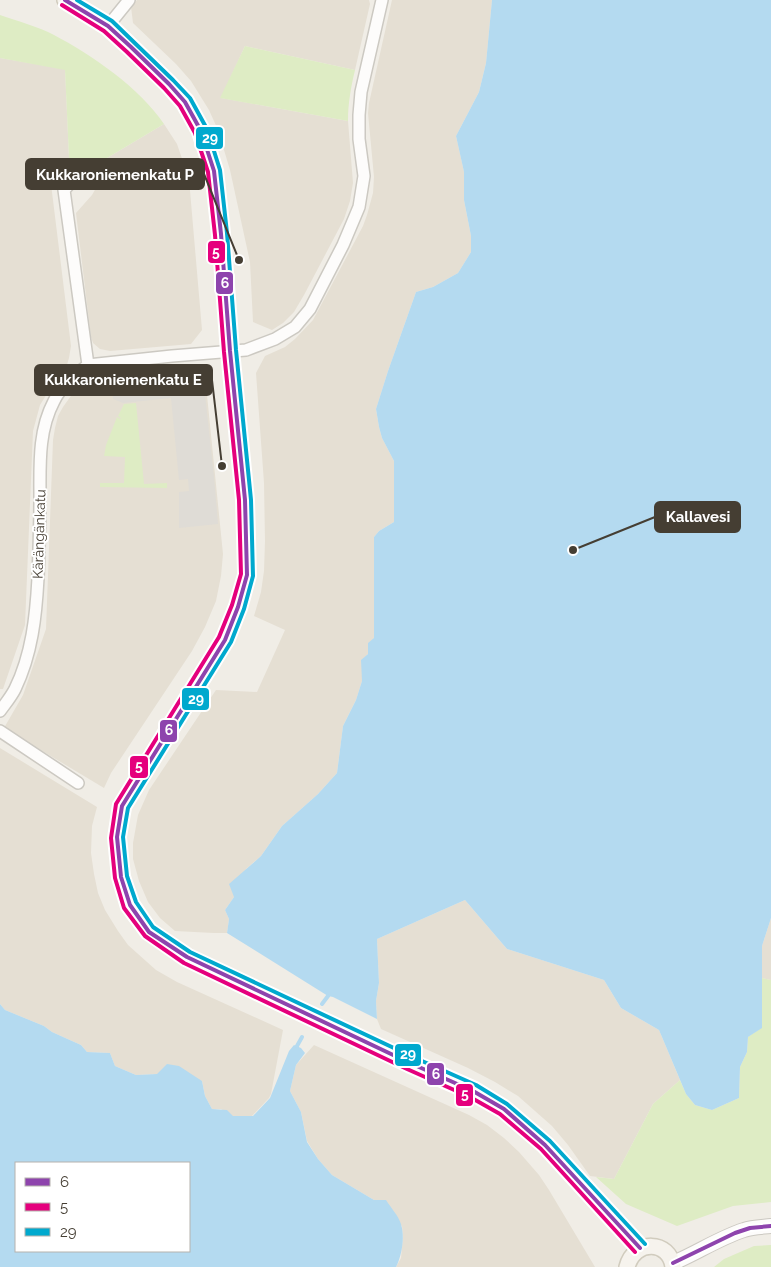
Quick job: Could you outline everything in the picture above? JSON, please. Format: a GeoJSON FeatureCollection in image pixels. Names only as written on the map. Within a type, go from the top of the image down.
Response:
{"type":"FeatureCollection","features":[{"type":"Feature","properties":{"kind":"main road"},"geometry":{"type":"LineString","coordinates":[[65,0],[108,26],[131,47],[185,102],[201,131],[214,171],[245,500],[247,575],[238,607],[224,640],[122,806],[116,837],[120,877],[130,905],[149,932],[187,957],[473,1091],[504,1109],[545,1146],[640,1248]]}},
{"type":"Feature","properties":{"kind":"main road"},"geometry":{"type":"LineString","coordinates":[[627,1267],[634,1253],[640,1248],[647,1247],[660,1248],[670,1257],[673,1265]]}},
{"type":"Feature","properties":{"kind":"street"},"geometry":{"type":"LineString","coordinates":[[108,26],[129,0]]}},
{"type":"Feature","properties":{"kind":"street"},"geometry":{"type":"LineString","coordinates":[[73,180],[64,190],[88,366],[246,350],[276,339],[295,327],[310,309],[359,207],[364,176],[359,139],[361,92],[382,0]]}},
{"type":"Feature","properties":{"kind":"street","name":"Kärängänkatu"},"geometry":{"type":"LineString","coordinates":[[0,711],[15,690],[28,655],[36,614],[42,431],[54,400],[64,386],[88,366]]}},
{"type":"Feature","properties":{"kind":"street"},"geometry":{"type":"LineString","coordinates":[[0,731],[78,783]]}},
{"type":"Feature","properties":{"kind":"street"},"geometry":{"type":"LineString","coordinates":[[673,1265],[724,1237],[746,1229],[771,1226]]}},
{"type":"Feature","properties":{"kind":"shaded area"},"geometry":{"type":"Polygon","coordinates":[[[137,0],[369,0],[370,4],[355,70],[245,46],[221,98],[348,121],[353,183],[344,219],[294,312],[283,323],[272,330],[253,322],[250,262],[230,170],[218,130],[209,110],[191,81],[133,23],[131,7],[137,0]]]}},
{"type":"Feature","properties":{"kind":"shaded area"},"geometry":{"type":"Polygon","coordinates":[[[392,0],[492,0],[486,63],[479,92],[456,136],[464,172],[464,200],[471,236],[471,252],[458,273],[433,287],[416,292],[376,409],[382,438],[394,461],[394,522],[379,531],[374,537],[374,638],[368,654],[362,660],[362,681],[356,700],[343,726],[337,773],[318,794],[282,826],[261,856],[246,869],[234,897],[225,910],[229,919],[227,933],[175,931],[160,918],[148,902],[139,881],[133,859],[133,843],[138,815],[149,790],[216,690],[257,692],[285,630],[254,616],[261,592],[265,541],[264,483],[256,373],[265,356],[285,347],[313,320],[363,226],[373,193],[374,177],[368,113],[369,103],[392,0]]]}},
{"type":"Feature","properties":{"kind":"shaded area"},"geometry":{"type":"Polygon","coordinates":[[[0,58],[65,69],[69,158],[56,167],[51,184],[71,346],[66,368],[40,405],[33,431],[25,625],[3,689],[0,689],[0,58]]]}},
{"type":"Feature","properties":{"kind":"shaded area"},"geometry":{"type":"Polygon","coordinates":[[[164,124],[177,144],[189,179],[202,330],[191,344],[110,351],[100,349],[93,343],[91,337],[76,213],[96,188],[96,175],[92,167],[164,124]]]}},
{"type":"Feature","properties":{"kind":"shaded area"},"geometry":{"type":"Polygon","coordinates":[[[192,364],[205,375],[223,554],[216,601],[192,651],[111,773],[104,788],[4,728],[23,695],[46,629],[55,428],[58,416],[73,393],[95,378],[110,372],[192,364]]]}},
{"type":"Feature","properties":{"kind":"shaded area"},"geometry":{"type":"Polygon","coordinates":[[[190,371],[191,377],[203,376],[218,524],[179,528],[179,492],[189,491],[188,479],[179,480],[171,398],[123,403],[113,399],[111,380],[190,371]]]}},
{"type":"Feature","properties":{"kind":"shaded area"},"geometry":{"type":"Polygon","coordinates":[[[0,748],[97,807],[92,826],[91,853],[98,893],[105,910],[128,945],[156,970],[177,982],[283,1030],[271,1094],[252,1116],[232,1116],[221,1109],[212,1109],[205,1096],[202,1081],[157,1074],[136,1075],[115,1066],[110,1053],[87,1052],[81,1045],[52,1032],[44,1026],[5,1010],[0,1004],[0,748]]]}},
{"type":"Feature","properties":{"kind":"shaded area"},"geometry":{"type":"Polygon","coordinates":[[[465,900],[507,949],[604,980],[621,1008],[659,1030],[680,1080],[653,1104],[614,1179],[590,1176],[552,1126],[518,1096],[468,1068],[381,1029],[377,1019],[376,1001],[379,983],[377,939],[465,900]]]}},
{"type":"Feature","properties":{"kind":"shaded area"},"geometry":{"type":"Polygon","coordinates":[[[771,918],[771,980],[762,978],[762,946],[771,918]]]}},
{"type":"Feature","properties":{"kind":"shaded area"},"geometry":{"type":"Polygon","coordinates":[[[314,1045],[469,1115],[487,1125],[504,1138],[539,1175],[595,1267],[396,1267],[401,1258],[402,1226],[374,1200],[332,1175],[318,1159],[307,1141],[301,1112],[290,1091],[296,1065],[314,1045]]]}},
{"type":"Feature","properties":{"kind":"green space"},"geometry":{"type":"Polygon","coordinates":[[[0,15],[48,32],[84,52],[129,85],[164,124],[92,167],[88,162],[69,158],[65,70],[0,58],[0,15]]]}},
{"type":"Feature","properties":{"kind":"green space"},"geometry":{"type":"Polygon","coordinates":[[[245,46],[355,70],[350,95],[348,121],[220,98],[245,46]]]}},
{"type":"Feature","properties":{"kind":"green space"},"geometry":{"type":"Polygon","coordinates":[[[136,403],[144,484],[167,483],[167,488],[100,487],[100,483],[124,483],[125,457],[104,456],[106,445],[117,417],[121,418],[118,416],[124,404],[136,403]]]}},
{"type":"Feature","properties":{"kind":"green space"},"geometry":{"type":"Polygon","coordinates":[[[762,978],[771,980],[771,1202],[733,1206],[677,1226],[626,1204],[596,1177],[614,1179],[653,1104],[680,1080],[686,1094],[695,1105],[712,1110],[739,1098],[740,1067],[747,1052],[748,1037],[762,1027],[762,978]]]}},
{"type":"Feature","properties":{"kind":"green space"},"geometry":{"type":"Polygon","coordinates":[[[771,1245],[771,1267],[714,1267],[724,1259],[754,1246],[771,1245]]]}},
{"type":"Feature","properties":{"kind":"water"},"geometry":{"type":"Polygon","coordinates":[[[492,0],[771,0],[771,918],[762,946],[762,1028],[748,1037],[747,1052],[740,1067],[739,1098],[712,1110],[695,1105],[686,1094],[659,1030],[621,1008],[604,980],[507,949],[465,900],[377,939],[379,983],[376,1001],[377,1019],[328,996],[227,933],[229,919],[225,910],[234,897],[229,884],[261,856],[282,826],[318,794],[337,773],[343,726],[356,700],[362,681],[361,660],[368,654],[368,643],[374,638],[374,537],[379,531],[394,522],[394,461],[382,438],[376,409],[416,292],[433,287],[458,273],[471,252],[471,236],[464,200],[464,172],[456,136],[479,92],[486,63],[492,0]]]}},
{"type":"Feature","properties":{"kind":"water"},"geometry":{"type":"Polygon","coordinates":[[[0,1004],[5,1010],[44,1026],[52,1032],[81,1045],[87,1052],[110,1053],[115,1066],[136,1075],[157,1074],[167,1064],[179,1066],[202,1081],[205,1096],[212,1109],[227,1110],[233,1116],[253,1116],[270,1098],[289,1051],[294,1045],[301,1048],[305,1053],[296,1065],[290,1091],[301,1112],[307,1142],[332,1175],[374,1200],[386,1200],[400,1221],[403,1235],[400,1257],[396,1267],[0,1267],[0,1004]]]}},
{"type":"Feature","properties":{"kind":"waterway"},"geometry":{"type":"LineString","coordinates":[[322,1004],[328,996]]}},
{"type":"Feature","properties":{"kind":"waterway"},"geometry":{"type":"LineString","coordinates":[[297,1046],[302,1037]]}},
{"type":"Feature","properties":{"kind":"transit line","name":"6"},"geometry":{"type":"LineString","coordinates":[[65,0],[108,26],[131,47],[185,102],[201,131],[214,171],[245,500],[247,575],[238,607],[225,640],[122,806],[117,837],[121,877],[130,905],[149,932],[187,957],[473,1091],[504,1109],[545,1145],[640,1248]]}},
{"type":"Feature","properties":{"kind":"transit line","name":"29"},"geometry":{"type":"LineString","coordinates":[[77,0],[112,21],[173,80],[190,98],[207,129],[220,170],[251,500],[253,576],[244,609],[231,642],[128,808],[123,837],[127,876],[136,902],[153,927],[190,952],[476,1085],[507,1104],[550,1141],[645,1244]]}},
{"type":"Feature","properties":{"kind":"transit line","name":"5"},"geometry":{"type":"LineString","coordinates":[[62,5],[104,31],[127,52],[180,106],[195,133],[208,172],[239,500],[241,574],[232,605],[219,637],[116,804],[111,838],[115,878],[124,908],[145,936],[184,963],[470,1097],[500,1114],[541,1149],[635,1252]]}},
{"type":"Feature","properties":{"kind":"transit line","name":"6"},"geometry":{"type":"LineString","coordinates":[[673,1263],[735,1233],[750,1228],[771,1226]]}},
{"type":"Feature","properties":{"kind":"place","name":"Kukkaroniemenkatu P"},"geometry":{"type":"Point","coordinates":[239,260]}},
{"type":"Feature","properties":{"kind":"place","name":"Kukkaroniemenkatu E"},"geometry":{"type":"Point","coordinates":[222,466]}},
{"type":"Feature","properties":{"kind":"place","name":"Kallavesi"},"geometry":{"type":"Point","coordinates":[573,550]}}]}
